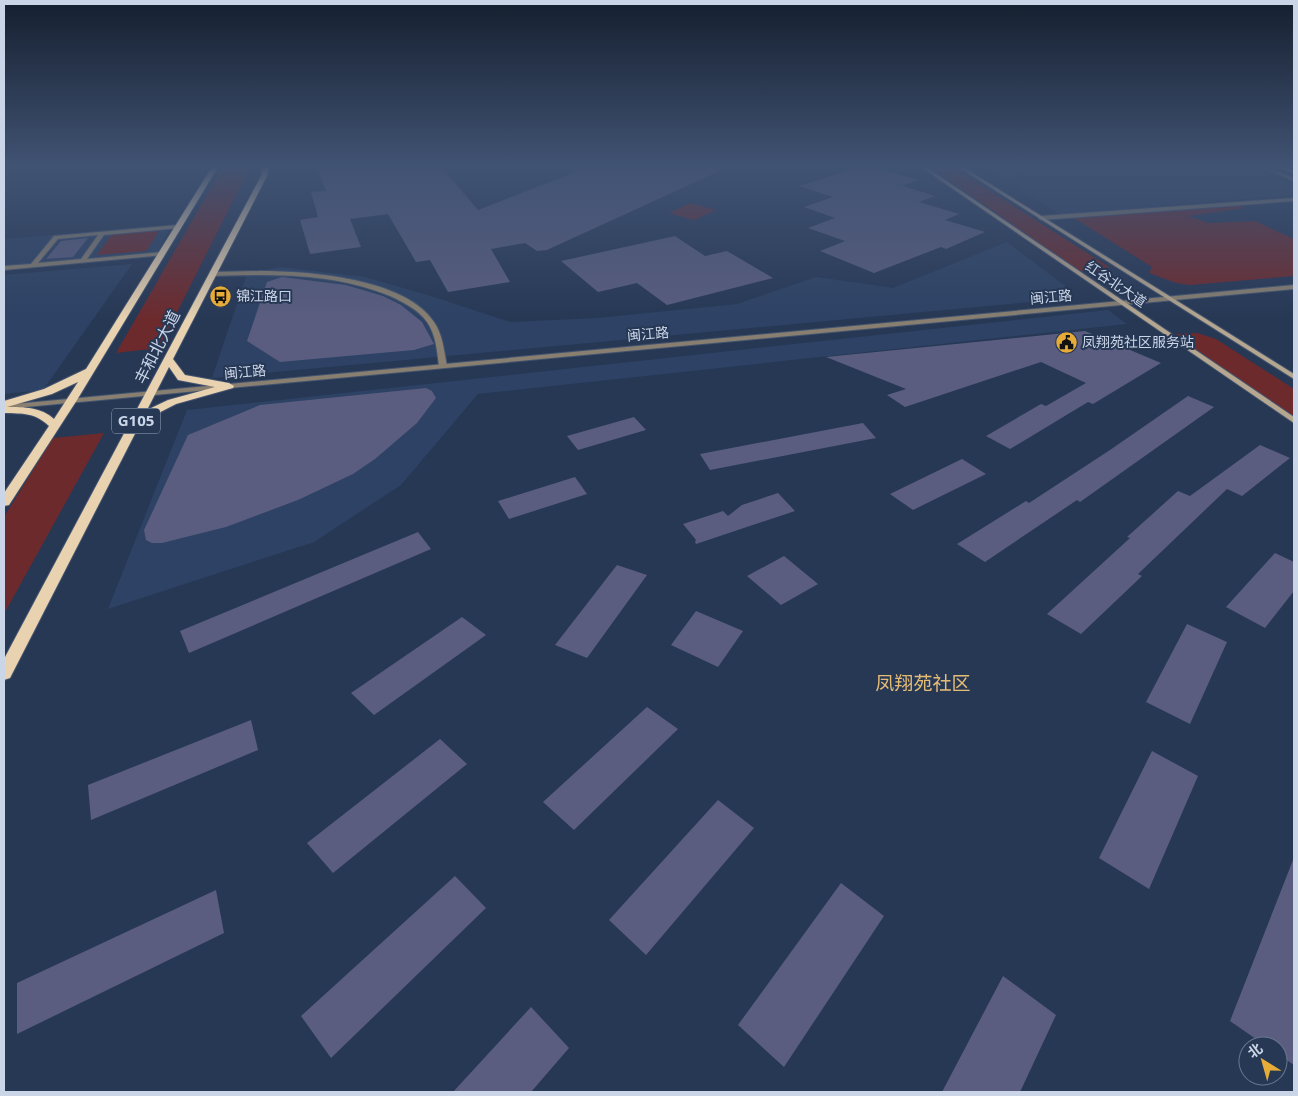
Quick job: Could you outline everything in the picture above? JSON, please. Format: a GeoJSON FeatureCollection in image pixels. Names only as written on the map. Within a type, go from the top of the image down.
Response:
{"type":"FeatureCollection","features":[{"type":"Feature","properties":{"kind":"highway"},"geometry":{"type":"LineString","coordinates":[[4,502],[72,400],[183,218]]}},
{"type":"Feature","properties":{"kind":"highway","name":"丰和北大道"},"geometry":{"type":"LineString","coordinates":[[4,674],[242,218]]}},
{"type":"Feature","properties":{"kind":"highway"},"geometry":{"type":"LineString","coordinates":[[169,360],[182,378],[230,386]]}},
{"type":"Feature","properties":{"kind":"highway"},"geometry":{"type":"LineString","coordinates":[[4,407],[64,386],[91,369]]}},
{"type":"Feature","properties":{"kind":"highway"},"geometry":{"type":"LineString","coordinates":[[138,418],[172,402],[230,386]]}},
{"type":"Feature","properties":{"kind":"highway"},"geometry":{"type":"LineString","coordinates":[[4,407],[42,414],[55,426]]}},
{"type":"Feature","properties":{"kind":"main road","name":"红谷北大道"},"geometry":{"type":"LineString","coordinates":[[997,218],[1294,421]]}},
{"type":"Feature","properties":{"kind":"main road","name":"红谷北大道"},"geometry":{"type":"LineString","coordinates":[[1041,218],[1294,377]]}},
{"type":"Feature","properties":{"kind":"street"},"geometry":{"type":"LineString","coordinates":[[33,265],[56,237],[178,227]]}},
{"type":"Feature","properties":{"kind":"street"},"geometry":{"type":"LineString","coordinates":[[83,261],[102,233]]}},
{"type":"Feature","properties":{"kind":"street"},"geometry":{"type":"LineString","coordinates":[[4,268],[162,254]]}},
{"type":"Feature","properties":{"kind":"street"},"geometry":{"type":"LineString","coordinates":[[213,274],[278,272],[310,274],[341,278],[374,287],[413,305],[426,316],[434,328],[443,366]]}},
{"type":"Feature","properties":{"kind":"street","name":"闽江路"},"geometry":{"type":"LineString","coordinates":[[4,407],[1294,287]]}},
{"type":"Feature","properties":{"kind":"shaded area"},"geometry":{"type":"Polygon","coordinates":[[[194,218],[224,218],[159,348],[116,353],[194,218]]]}},
{"type":"Feature","properties":{"kind":"shaded area"},"geometry":{"type":"Polygon","coordinates":[[[1004,218],[1033,218],[1109,267],[1104,271],[1080,271],[1004,218]]]}},
{"type":"Feature","properties":{"kind":"shaded area"},"geometry":{"type":"Polygon","coordinates":[[[1074,218],[1194,218],[1209,223],[1255,221],[1294,239],[1294,276],[1190,285],[1176,283],[1149,273],[1152,267],[1074,218]]]}},
{"type":"Feature","properties":{"kind":"shaded area"},"geometry":{"type":"Polygon","coordinates":[[[172,225],[155,257],[4,270],[4,239],[172,225]]]}},
{"type":"Feature","properties":{"kind":"shaded area"},"geometry":{"type":"Polygon","coordinates":[[[159,231],[146,251],[97,255],[112,234],[159,231]]]}},
{"type":"Feature","properties":{"kind":"shaded area"},"geometry":{"type":"Polygon","coordinates":[[[1007,242],[1065,286],[1063,299],[212,378],[247,274],[280,267],[365,277],[510,322],[597,318],[737,304],[816,277],[893,288],[1007,242]]]}},
{"type":"Feature","properties":{"kind":"shaded area"},"geometry":{"type":"Polygon","coordinates":[[[132,264],[43,390],[4,394],[4,275],[132,264]]]}},
{"type":"Feature","properties":{"kind":"shaded area"},"geometry":{"type":"Polygon","coordinates":[[[1108,310],[1127,324],[478,394],[401,485],[314,542],[108,609],[187,410],[1108,310]]]}},
{"type":"Feature","properties":{"kind":"shaded area"},"geometry":{"type":"Polygon","coordinates":[[[1197,333],[1216,339],[1294,389],[1294,417],[1179,338],[1176,334],[1197,333]]]}},
{"type":"Feature","properties":{"kind":"shaded area"},"geometry":{"type":"Polygon","coordinates":[[[104,433],[4,614],[4,517],[53,438],[104,433]]]}},
{"type":"Feature","properties":{"kind":"building"},"geometry":{"type":"Polygon","coordinates":[[[356,218],[350,219],[361,247],[310,254],[300,220],[356,218]]]}},
{"type":"Feature","properties":{"kind":"building"},"geometry":{"type":"Polygon","coordinates":[[[390,218],[616,218],[547,250],[537,251],[525,243],[491,249],[510,282],[448,292],[430,260],[416,262],[390,218]]]}},
{"type":"Feature","properties":{"kind":"building"},"geometry":{"type":"Polygon","coordinates":[[[835,218],[949,218],[945,220],[985,232],[946,249],[941,247],[874,273],[820,251],[845,241],[808,228],[835,218]]]}},
{"type":"Feature","properties":{"kind":"building"},"geometry":{"type":"Polygon","coordinates":[[[675,236],[705,256],[727,251],[773,278],[667,305],[637,283],[598,292],[561,261],[675,236]]]}},
{"type":"Feature","properties":{"kind":"building"},"geometry":{"type":"Polygon","coordinates":[[[88,238],[73,257],[46,259],[61,241],[88,238]]]}},
{"type":"Feature","properties":{"kind":"building"},"geometry":{"type":"Polygon","coordinates":[[[282,277],[346,285],[383,296],[401,305],[422,322],[434,344],[414,350],[280,362],[247,341],[267,282],[282,277]]]}},
{"type":"Feature","properties":{"kind":"building"},"geometry":{"type":"Polygon","coordinates":[[[1085,331],[1161,363],[1093,404],[1088,402],[1010,449],[986,436],[1041,404],[1046,406],[1086,383],[1041,362],[905,407],[887,395],[906,389],[826,357],[1085,331]]]}},
{"type":"Feature","properties":{"kind":"building"},"geometry":{"type":"Polygon","coordinates":[[[426,388],[432,391],[436,398],[417,423],[375,459],[353,474],[298,500],[226,527],[162,543],[152,543],[146,540],[144,530],[188,435],[260,405],[426,388]]]}},
{"type":"Feature","properties":{"kind":"building"},"geometry":{"type":"Polygon","coordinates":[[[1188,396],[1214,407],[1080,502],[1077,500],[985,562],[957,544],[1026,501],[1029,503],[1188,396]]]}},
{"type":"Feature","properties":{"kind":"building"},"geometry":{"type":"Polygon","coordinates":[[[634,417],[646,430],[578,450],[567,436],[634,417]]]}},
{"type":"Feature","properties":{"kind":"building"},"geometry":{"type":"Polygon","coordinates":[[[863,423],[876,438],[710,470],[700,454],[863,423]]]}},
{"type":"Feature","properties":{"kind":"building"},"geometry":{"type":"Polygon","coordinates":[[[1260,445],[1290,458],[1242,496],[1227,489],[1138,574],[1142,576],[1081,634],[1047,614],[1178,491],[1190,496],[1260,445]]]}},
{"type":"Feature","properties":{"kind":"building"},"geometry":{"type":"Polygon","coordinates":[[[962,459],[986,474],[913,510],[890,494],[962,459]]]}},
{"type":"Feature","properties":{"kind":"building"},"geometry":{"type":"Polygon","coordinates":[[[575,477],[587,494],[509,519],[498,501],[575,477]]]}},
{"type":"Feature","properties":{"kind":"building"},"geometry":{"type":"Polygon","coordinates":[[[778,493],[795,511],[696,544],[696,540],[683,524],[723,511],[728,516],[742,505],[778,493]]]}},
{"type":"Feature","properties":{"kind":"building"},"geometry":{"type":"Polygon","coordinates":[[[418,532],[431,549],[189,653],[180,631],[418,532]]]}},
{"type":"Feature","properties":{"kind":"building"},"geometry":{"type":"Polygon","coordinates":[[[1275,553],[1294,562],[1294,591],[1265,628],[1226,607],[1275,553]]]}},
{"type":"Feature","properties":{"kind":"building"},"geometry":{"type":"Polygon","coordinates":[[[784,556],[818,584],[781,605],[747,576],[784,556]]]}},
{"type":"Feature","properties":{"kind":"building"},"geometry":{"type":"Polygon","coordinates":[[[617,565],[647,575],[587,658],[555,645],[617,565]]]}},
{"type":"Feature","properties":{"kind":"building"},"geometry":{"type":"Polygon","coordinates":[[[696,611],[743,631],[718,667],[671,645],[696,611]]]}},
{"type":"Feature","properties":{"kind":"building"},"geometry":{"type":"Polygon","coordinates":[[[462,617],[486,635],[374,715],[351,693],[462,617]]]}},
{"type":"Feature","properties":{"kind":"building"},"geometry":{"type":"Polygon","coordinates":[[[1187,624],[1227,642],[1190,724],[1146,702],[1187,624]]]}},
{"type":"Feature","properties":{"kind":"building"},"geometry":{"type":"Polygon","coordinates":[[[647,707],[678,729],[574,830],[543,802],[647,707]]]}},
{"type":"Feature","properties":{"kind":"building"},"geometry":{"type":"Polygon","coordinates":[[[251,720],[258,750],[91,820],[88,785],[251,720]]]}},
{"type":"Feature","properties":{"kind":"building"},"geometry":{"type":"Polygon","coordinates":[[[440,739],[467,764],[333,873],[307,843],[440,739]]]}},
{"type":"Feature","properties":{"kind":"building"},"geometry":{"type":"Polygon","coordinates":[[[1152,751],[1198,776],[1149,889],[1099,858],[1152,751]]]}},
{"type":"Feature","properties":{"kind":"building"},"geometry":{"type":"Polygon","coordinates":[[[718,800],[754,828],[646,955],[609,920],[718,800]]]}},
{"type":"Feature","properties":{"kind":"building"},"geometry":{"type":"Polygon","coordinates":[[[1293,860],[1294,1065],[1288,1061],[1288,1036],[1252,1036],[1230,1021],[1293,860]]]}},
{"type":"Feature","properties":{"kind":"building"},"geometry":{"type":"Polygon","coordinates":[[[455,876],[486,908],[331,1058],[301,1016],[455,876]]]}},
{"type":"Feature","properties":{"kind":"building"},"geometry":{"type":"Polygon","coordinates":[[[841,883],[884,916],[784,1067],[738,1025],[841,883]]]}},
{"type":"Feature","properties":{"kind":"building"},"geometry":{"type":"Polygon","coordinates":[[[216,890],[224,933],[17,1034],[17,983],[216,890]]]}},
{"type":"Feature","properties":{"kind":"building"},"geometry":{"type":"Polygon","coordinates":[[[1003,976],[1056,1015],[1020,1092],[942,1092],[1003,976]]]}},
{"type":"Feature","properties":{"kind":"building"},"geometry":{"type":"Polygon","coordinates":[[[531,1007],[569,1048],[531,1092],[453,1092],[531,1007]]]}},
{"type":"Feature","properties":{"kind":"place","name":"锦江路口"},"geometry":{"type":"Point","coordinates":[220,296]}},
{"type":"Feature","properties":{"kind":"place","name":"凤翔苑社区服务站"},"geometry":{"type":"Point","coordinates":[1066,342]}},
{"type":"Feature","properties":{"kind":"district","name":"凤翔苑社区"},"geometry":{"type":"Point","coordinates":[923,683]}}]}
